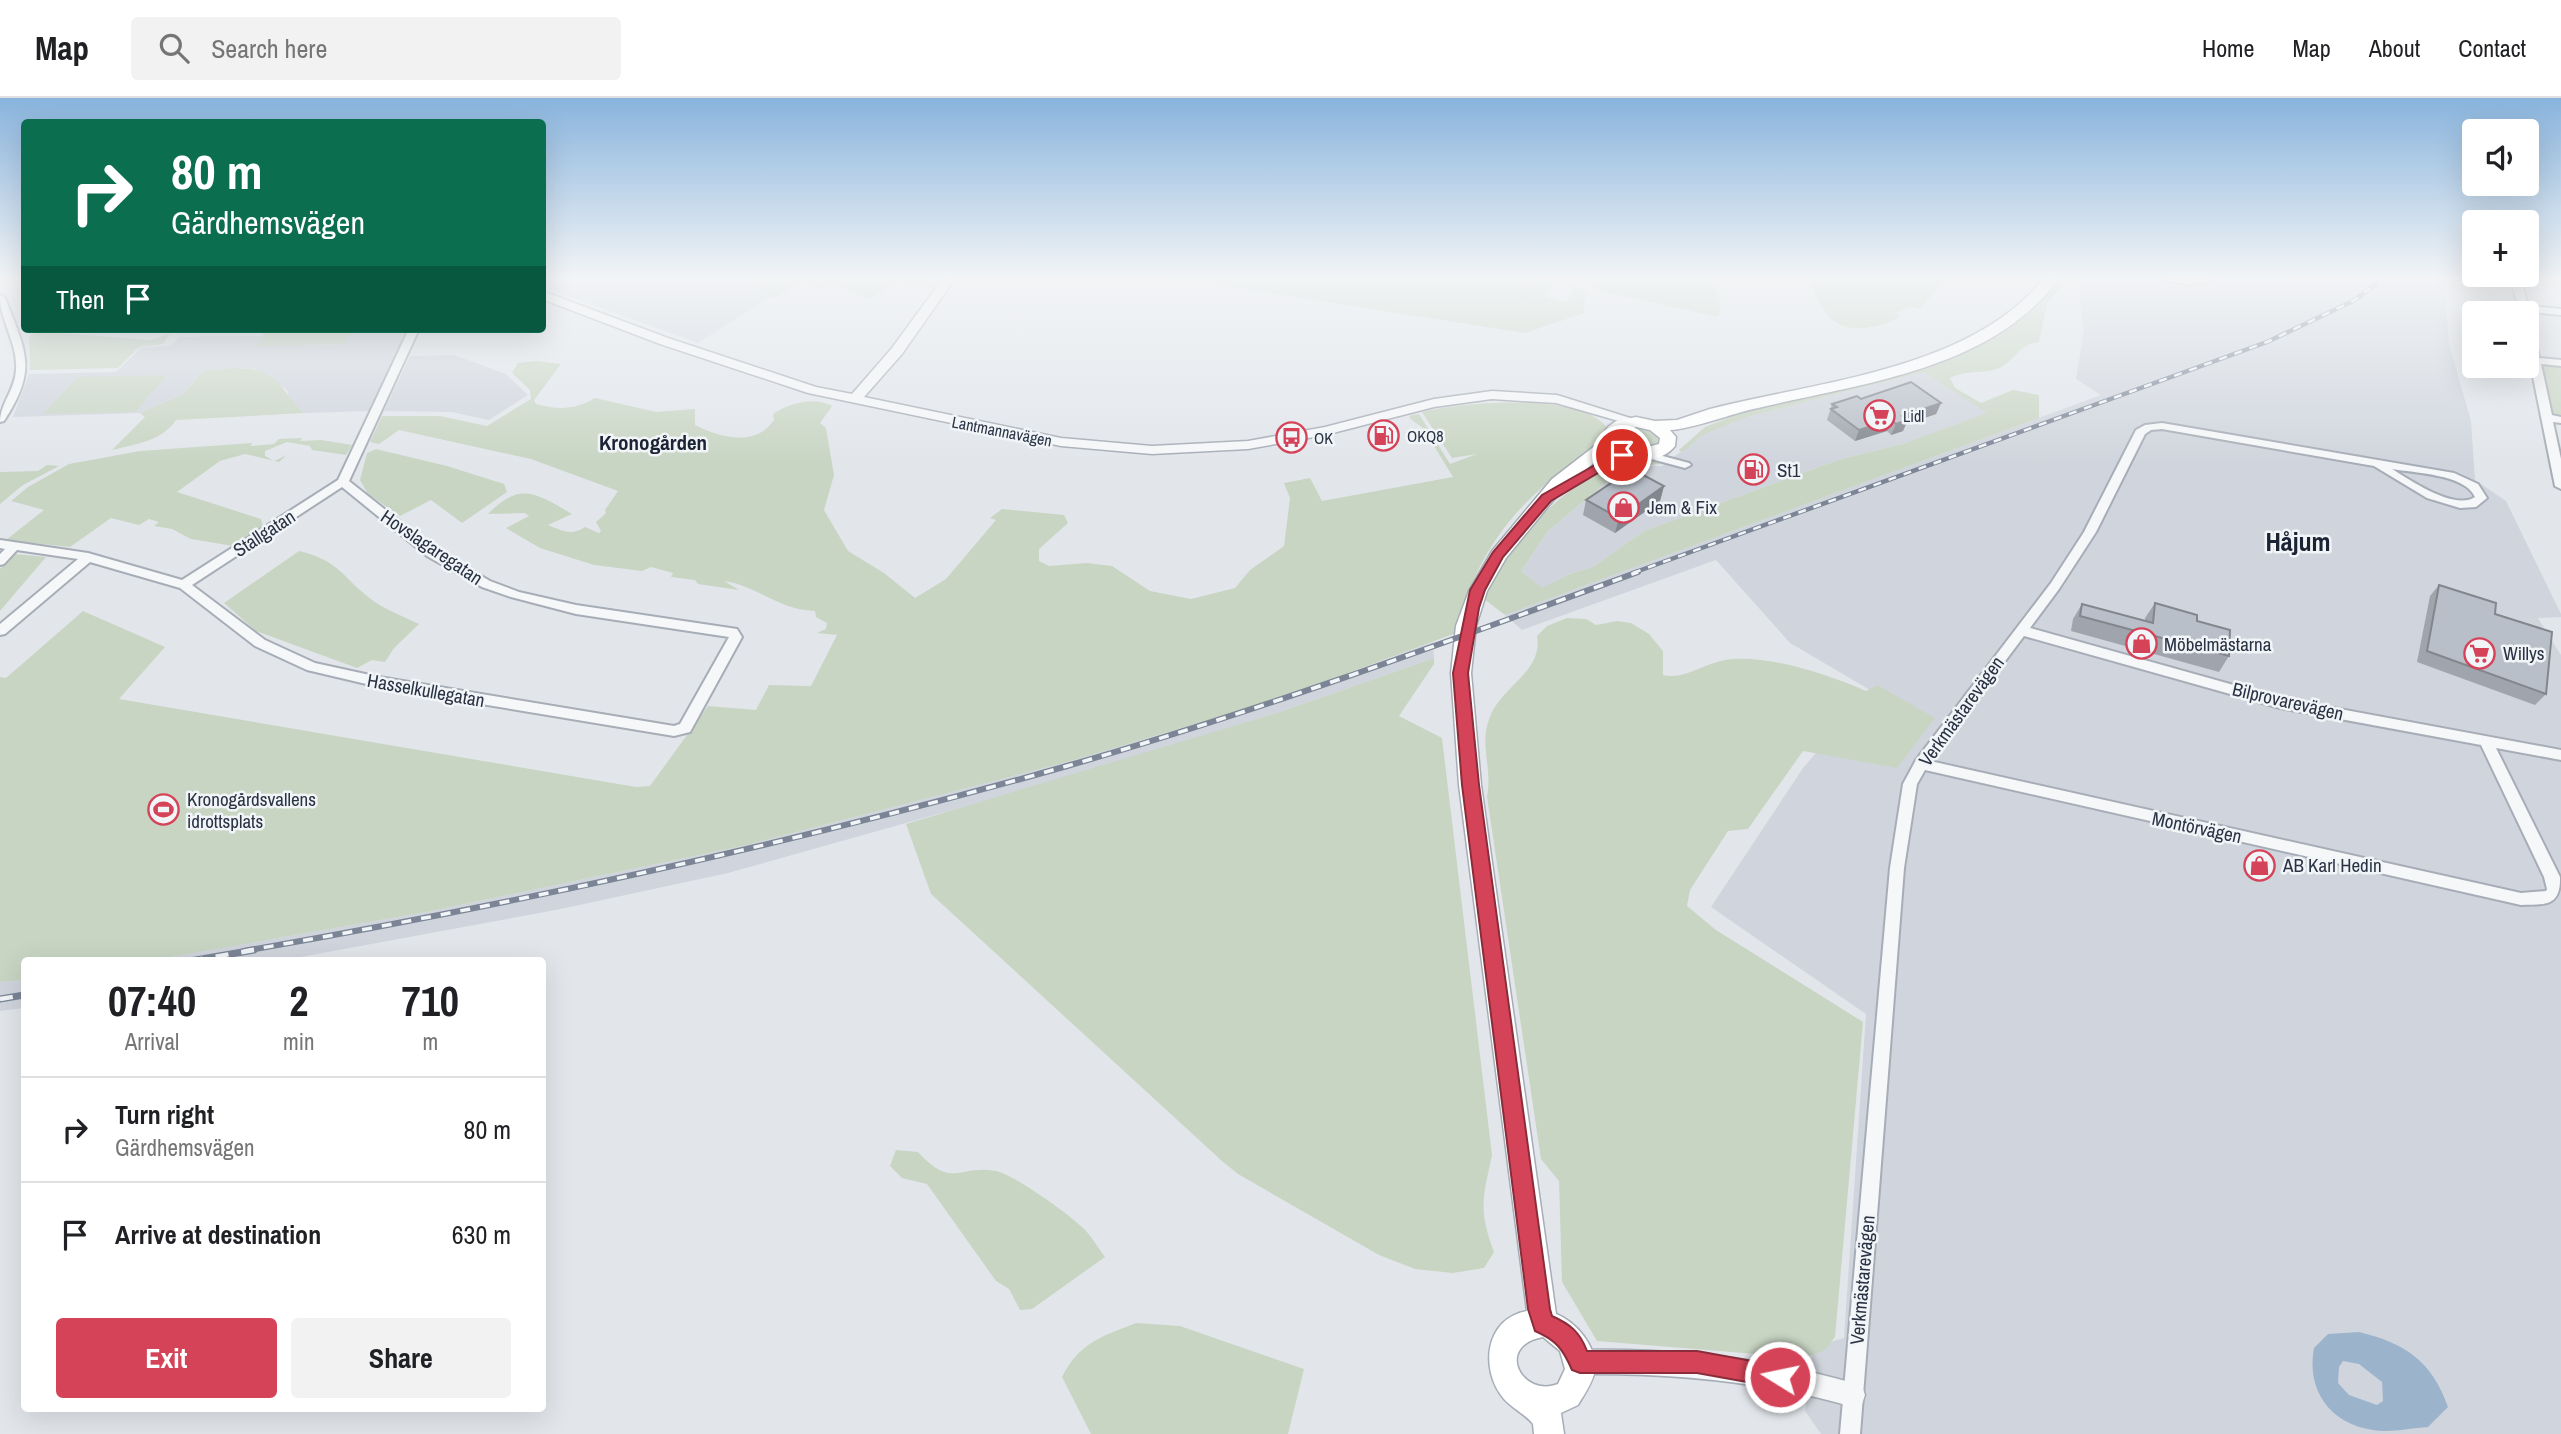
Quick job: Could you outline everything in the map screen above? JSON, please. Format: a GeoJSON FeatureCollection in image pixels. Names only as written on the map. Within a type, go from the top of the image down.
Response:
{"type":"FeatureCollection","features":[{"type":"Feature","properties":{"kind":"main road"},"geometry":{"type":"LineString","coordinates":[[1543,1323],[1471,785],[1461,673],[1466,626],[1478,590],[1498,555],[1559,483],[1602,449],[1622,424],[1636,422],[1655,426],[1679,425],[1734,408],[1916,363],[1963,347],[1977,339]]}},
{"type":"Feature","properties":{"kind":"main road"},"geometry":{"type":"LineString","coordinates":[[1547,498],[1594,468],[1638,453],[1658,452],[1734,408]]}},
{"type":"Feature","properties":{"kind":"main road"},"geometry":{"type":"LineString","coordinates":[[1655,426],[1666,434],[1668,445]]}},
{"type":"Feature","properties":{"kind":"main road"},"geometry":{"type":"LineString","coordinates":[[1614,433],[1616,444],[1638,453]]}},
{"type":"Feature","properties":{"kind":"main road"},"geometry":{"type":"LineString","coordinates":[[1534,1402],[1553,1403],[1568,1395],[1578,1380],[1580,1362],[1567,1337],[1543,1323],[1525,1325],[1511,1334],[1502,1358],[1510,1385],[1534,1402],[1548,1418],[1549,1434]]}},
{"type":"Feature","properties":{"kind":"street"},"geometry":{"type":"LineString","coordinates":[[0,419],[19,383],[22,363],[18,339]]}},
{"type":"Feature","properties":{"kind":"street"},"geometry":{"type":"LineString","coordinates":[[343,482],[409,339]]}},
{"type":"Feature","properties":{"kind":"street","name":"Lantmannavägen"},"geometry":{"type":"LineString","coordinates":[[665,339],[752,371],[855,400],[1060,442],[1152,450],[1213,449],[1273,441],[1434,403],[1502,395],[1557,400],[1636,422]]}},
{"type":"Feature","properties":{"kind":"street"},"geometry":{"type":"LineString","coordinates":[[855,400],[905,339]]}},
{"type":"Feature","properties":{"kind":"street"},"geometry":{"type":"LineString","coordinates":[[2539,361],[2561,363]]}},
{"type":"Feature","properties":{"kind":"street"},"geometry":{"type":"LineString","coordinates":[[2539,377],[2561,486]]}},
{"type":"Feature","properties":{"kind":"street","name":"Lantmannavägen"},"geometry":{"type":"LineString","coordinates":[[1476,397],[1566,407],[1604,420],[1614,433]]}},
{"type":"Feature","properties":{"kind":"street"},"geometry":{"type":"LineString","coordinates":[[2547,418],[2561,420]]}},
{"type":"Feature","properties":{"kind":"street","name":"Verkmästarevägen"},"geometry":{"type":"LineString","coordinates":[[1850,1434],[1898,868],[1910,784],[2020,630],[2055,586],[2090,531],[2140,432],[2149,427],[2186,429],[2379,466],[2454,476],[2468,481],[2478,490],[2481,498],[2478,503],[2467,506],[2452,504],[2379,466]]}},
{"type":"Feature","properties":{"kind":"street"},"geometry":{"type":"LineString","coordinates":[[1638,453],[1685,465],[1668,445]]}},
{"type":"Feature","properties":{"kind":"street","name":"Stallgatan"},"geometry":{"type":"LineString","coordinates":[[184,585],[343,482]]}},
{"type":"Feature","properties":{"kind":"street","name":"Hovslagaregatan"},"geometry":{"type":"LineString","coordinates":[[343,482],[395,524],[470,577],[524,599],[736,634]]}},
{"type":"Feature","properties":{"kind":"street","name":"Hasselkullegatan"},"geometry":{"type":"LineString","coordinates":[[0,544],[88,557],[184,585],[260,643],[312,667],[379,682],[674,732],[685,728],[736,634]]}},
{"type":"Feature","properties":{"kind":"street"},"geometry":{"type":"LineString","coordinates":[[0,561],[14,546]]}},
{"type":"Feature","properties":{"kind":"street"},"geometry":{"type":"LineString","coordinates":[[0,631],[88,557]]}},
{"type":"Feature","properties":{"kind":"street","name":"Bilprovarevägen"},"geometry":{"type":"LineString","coordinates":[[2020,630],[2280,703],[2561,755]]}},
{"type":"Feature","properties":{"kind":"street","name":"Montörvägen"},"geometry":{"type":"LineString","coordinates":[[1922,764],[2521,899],[2550,897],[2555,890],[2552,877],[2486,741]]}},
{"type":"Feature","properties":{"kind":"street"},"geometry":{"type":"LineString","coordinates":[[1580,1362],[1697,1362],[1780,1377],[1853,1395]]}},
{"type":"Feature","properties":{"kind":"shaded area"},"geometry":{"type":"Polygon","coordinates":[[[177,339],[262,339],[258,346],[343,344],[347,339],[403,339],[370,411],[304,413],[289,398],[287,390],[255,369],[235,368],[204,371],[183,394],[140,413],[13,417],[29,374],[116,372],[141,348],[170,346],[177,339]]]}},
{"type":"Feature","properties":{"kind":"shaded area"},"geometry":{"type":"Polygon","coordinates":[[[2082,339],[2449,339],[2471,421],[2475,480],[2506,501],[2561,614],[2561,617],[2538,618],[2561,655],[2561,1434],[1821,1434],[1805,1411],[1813,1347],[1844,1338],[1866,1014],[1711,907],[1803,768],[1870,690],[1790,643],[1716,560],[1522,630],[1505,615],[2101,395],[2076,379],[2082,339]]]}},
{"type":"Feature","properties":{"kind":"shaded area"},"geometry":{"type":"Polygon","coordinates":[[[454,355],[506,374],[528,395],[489,420],[452,412],[384,411],[410,356],[454,355]]]}},
{"type":"Feature","properties":{"kind":"shaded area"},"geometry":{"type":"Polygon","coordinates":[[[1924,372],[1988,413],[1902,444],[1841,459],[1644,531],[1593,567],[1570,574],[1542,589],[1521,571],[1548,531],[1626,466],[1662,466],[1701,436],[1747,417],[1924,372]]]}},
{"type":"Feature","properties":{"kind":"shaded area"},"geometry":{"type":"Polygon","coordinates":[[[1433,642],[1434,658],[1280,712],[1070,777],[728,873],[556,910],[301,957],[169,957],[426,912],[747,845],[1067,762],[1273,701],[1433,642]]]}},
{"type":"Feature","properties":{"kind":"shaded area"},"geometry":{"type":"Polygon","coordinates":[[[21,980],[21,1008],[0,1011],[0,982],[21,980]]]}},
{"type":"Feature","properties":{"kind":"green space"},"geometry":{"type":"Polygon","coordinates":[[[29,339],[166,339],[163,344],[139,347],[118,368],[30,370],[29,339]]]}},
{"type":"Feature","properties":{"kind":"green space"},"geometry":{"type":"Polygon","coordinates":[[[262,339],[347,339],[343,344],[257,346],[262,339]]]}},
{"type":"Feature","properties":{"kind":"green space"},"geometry":{"type":"Polygon","coordinates":[[[1987,339],[2040,339],[2039,342],[2027,345],[1999,368],[1950,378],[1955,388],[1981,403],[2013,390],[2039,395],[2039,418],[1505,615],[1484,599],[1505,561],[1531,526],[1579,484],[1620,460],[1636,458],[1665,464],[1626,466],[1548,531],[1521,571],[1542,588],[1570,574],[1593,567],[1644,531],[1841,459],[1902,444],[1987,413],[1924,372],[1747,417],[1701,436],[1682,452],[1679,450],[1705,427],[1740,413],[1956,355],[1987,339]]]}},
{"type":"Feature","properties":{"kind":"green space"},"geometry":{"type":"Polygon","coordinates":[[[536,361],[561,364],[534,400],[536,404],[566,408],[595,398],[656,412],[695,409],[695,425],[737,438],[758,434],[774,420],[773,414],[794,404],[818,401],[832,406],[820,423],[826,428],[834,475],[824,510],[848,551],[884,573],[915,598],[946,579],[996,520],[990,518],[1002,509],[1064,515],[1068,523],[1039,549],[1039,561],[1049,566],[1087,563],[1112,566],[1150,591],[1191,599],[1235,588],[1250,570],[1284,546],[1290,498],[1284,483],[1310,478],[1322,501],[1453,477],[1423,428],[1409,418],[1411,415],[1419,414],[1450,464],[1477,454],[1452,458],[1422,412],[1492,403],[1548,404],[1574,409],[1594,417],[1608,429],[1592,450],[1537,492],[1505,527],[1470,587],[1456,633],[1273,701],[1067,762],[747,845],[426,912],[169,957],[21,957],[21,980],[0,982],[0,677],[6,678],[83,611],[165,647],[119,699],[636,787],[650,786],[708,706],[756,710],[769,685],[811,686],[837,635],[817,633],[826,629],[827,623],[816,617],[815,611],[790,607],[748,588],[724,581],[739,590],[671,577],[673,573],[651,567],[642,571],[594,565],[540,548],[506,528],[529,516],[525,513],[488,514],[510,497],[528,494],[548,500],[572,514],[548,525],[571,532],[585,527],[599,533],[601,531],[596,522],[606,513],[605,510],[618,491],[531,459],[399,430],[379,444],[370,442],[382,416],[440,416],[487,426],[531,399],[530,390],[512,373],[518,363],[536,361]]]}},
{"type":"Feature","properties":{"kind":"green space"},"geometry":{"type":"Polygon","coordinates":[[[2541,363],[2561,365],[2561,416],[2554,415],[2541,363]]]}},
{"type":"Feature","properties":{"kind":"green space"},"geometry":{"type":"Polygon","coordinates":[[[250,369],[270,376],[304,413],[176,420],[156,437],[112,450],[145,417],[140,413],[183,394],[204,371],[250,369]]]}},
{"type":"Feature","properties":{"kind":"green space"},"geometry":{"type":"Polygon","coordinates":[[[167,375],[135,412],[43,414],[78,377],[167,375]]]}},
{"type":"Feature","properties":{"kind":"green space"},"geometry":{"type":"Polygon","coordinates":[[[1632,426],[1657,431],[1664,443],[1644,452],[1624,445],[1620,432],[1632,426]]]}},
{"type":"Feature","properties":{"kind":"green space"},"geometry":{"type":"Polygon","coordinates":[[[302,438],[300,441],[321,440],[352,445],[346,455],[312,450],[310,446],[287,442],[265,451],[265,456],[273,461],[245,454],[220,461],[177,492],[261,519],[263,527],[233,546],[191,539],[172,529],[154,526],[159,522],[149,519],[139,525],[111,518],[70,547],[6,540],[44,510],[11,501],[28,487],[69,464],[140,451],[252,443],[251,446],[274,444],[279,439],[302,438]]]}},
{"type":"Feature","properties":{"kind":"green space"},"geometry":{"type":"Polygon","coordinates":[[[376,449],[447,466],[504,484],[507,492],[462,523],[431,500],[400,516],[368,494],[360,480],[367,453],[376,449]]]}},
{"type":"Feature","properties":{"kind":"green space"},"geometry":{"type":"Polygon","coordinates":[[[47,465],[59,466],[23,485],[0,504],[0,472],[38,471],[47,465]]]}},
{"type":"Feature","properties":{"kind":"green space"},"geometry":{"type":"Polygon","coordinates":[[[299,551],[325,560],[375,602],[419,624],[394,648],[385,662],[372,660],[357,668],[256,631],[224,603],[299,551]]]}},
{"type":"Feature","properties":{"kind":"green space"},"geometry":{"type":"Polygon","coordinates":[[[14,554],[46,557],[0,611],[0,569],[14,554]]]}},
{"type":"Feature","properties":{"kind":"green space"},"geometry":{"type":"Polygon","coordinates":[[[1567,618],[1586,619],[1596,625],[1617,621],[1631,623],[1649,634],[1663,651],[1663,675],[1686,674],[1725,660],[1759,660],[1816,672],[1866,691],[1877,685],[1935,718],[1897,768],[1803,751],[1748,829],[1728,831],[1690,890],[1687,906],[1716,930],[1863,1022],[1835,1337],[1825,1350],[1804,1358],[1597,1341],[1562,1282],[1559,1181],[1541,1159],[1487,797],[1485,744],[1492,712],[1529,668],[1537,648],[1537,636],[1547,626],[1567,618]]]}},
{"type":"Feature","properties":{"kind":"green space"},"geometry":{"type":"Polygon","coordinates":[[[1434,658],[1434,664],[1399,716],[1442,738],[1492,1155],[1486,1182],[1484,1214],[1494,1252],[1484,1268],[1453,1273],[1415,1269],[1379,1255],[1238,1174],[1222,1161],[931,894],[906,824],[1280,712],[1434,658]]]}},
{"type":"Feature","properties":{"kind":"green space"},"geometry":{"type":"Polygon","coordinates":[[[896,1150],[918,1152],[940,1170],[948,1173],[983,1170],[1004,1174],[1069,1216],[1086,1231],[1105,1257],[1032,1309],[1020,1310],[1009,1289],[996,1281],[927,1184],[902,1178],[890,1166],[896,1150]]]}},
{"type":"Feature","properties":{"kind":"green space"},"geometry":{"type":"Polygon","coordinates":[[[1136,1323],[1180,1326],[1304,1369],[1288,1434],[1091,1434],[1062,1377],[1084,1348],[1102,1337],[1136,1323]]]}},
{"type":"Feature","properties":{"kind":"water"},"geometry":{"type":"Polygon","coordinates":[[[2359,1332],[2403,1348],[2415,1356],[2434,1377],[2448,1407],[2428,1427],[2380,1431],[2345,1421],[2324,1402],[2314,1378],[2314,1348],[2328,1334],[2359,1332]],[[2343,1361],[2339,1367],[2338,1383],[2349,1395],[2377,1405],[2383,1401],[2382,1382],[2359,1364],[2343,1361]]]}},
{"type":"Feature","properties":{"kind":"building"},"geometry":{"type":"Polygon","coordinates":[[[1911,382],[1941,403],[1902,416],[1907,420],[1896,424],[1891,420],[1859,430],[1831,409],[1837,407],[1832,404],[1857,396],[1861,399],[1911,382]]]}},
{"type":"Feature","properties":{"kind":"building"},"geometry":{"type":"Polygon","coordinates":[[[1632,469],[1664,486],[1619,518],[1586,500],[1632,469]]]}},
{"type":"Feature","properties":{"kind":"building","name":"Willys"},"geometry":{"type":"Polygon","coordinates":[[[2439,585],[2496,603],[2495,614],[2552,632],[2546,694],[2427,651],[2439,585]]]}},
{"type":"Feature","properties":{"kind":"building"},"geometry":{"type":"Polygon","coordinates":[[[2155,603],[2197,615],[2197,621],[2230,630],[2229,656],[2080,616],[2082,604],[2153,623],[2155,603]]]}},
{"type":"Feature","properties":{"kind":"railway"},"geometry":{"type":"LineString","coordinates":[[1633,573],[2273,339]]}},
{"type":"Feature","properties":{"kind":"railway"},"geometry":{"type":"LineString","coordinates":[[244,951],[555,892],[761,846],[965,794],[1139,745],[1283,699],[1638,572]]}},
{"type":"Feature","properties":{"kind":"railway"},"geometry":{"type":"LineString","coordinates":[[213,957],[254,950]]}},
{"type":"Feature","properties":{"kind":"railway"},"geometry":{"type":"LineString","coordinates":[[0,999],[21,996]]}},
{"type":"Feature","properties":{"kind":"place","name":"Lidl"},"geometry":{"type":"Point","coordinates":[1880,416]}},
{"type":"Feature","properties":{"kind":"place","name":"OKQ8"},"geometry":{"type":"Point","coordinates":[1384,436]}},
{"type":"Feature","properties":{"kind":"place","name":"OK"},"geometry":{"type":"Point","coordinates":[1291,438]}},
{"type":"Feature","properties":{"kind":"place","name":"St1"},"geometry":{"type":"Point","coordinates":[1754,470]}},
{"type":"Feature","properties":{"kind":"place","name":"Jem & Fix"},"geometry":{"type":"Point","coordinates":[1624,507]}},
{"type":"Feature","properties":{"kind":"place","name":"Möbelmästarna"},"geometry":{"type":"Point","coordinates":[2141,644]}},
{"type":"Feature","properties":{"kind":"place","name":"Willys"},"geometry":{"type":"Point","coordinates":[2480,653]}},
{"type":"Feature","properties":{"kind":"place","name":"Kronogårdsvallens idrottsplats"},"geometry":{"type":"Point","coordinates":[164,810]}},
{"type":"Feature","properties":{"kind":"place","name":"AB Karl Hedin"},"geometry":{"type":"Point","coordinates":[2260,865]}},
{"type":"Feature","properties":{"kind":"district","name":"Kronogården"},"geometry":{"type":"Point","coordinates":[653,443]}},
{"type":"Feature","properties":{"kind":"district","name":"Håjum"},"geometry":{"type":"Point","coordinates":[2298,542]}},
{"type":"Feature","properties":{"kind":"route"},"geometry":{"type":"LineString","coordinates":[[1622,455],[1594,468],[1547,498],[1498,555],[1478,590],[1466,626],[1461,673],[1471,785],[1539,1309],[1543,1323],[1560,1331],[1573,1344],[1580,1362],[1697,1362],[1780,1377]]}}]}
